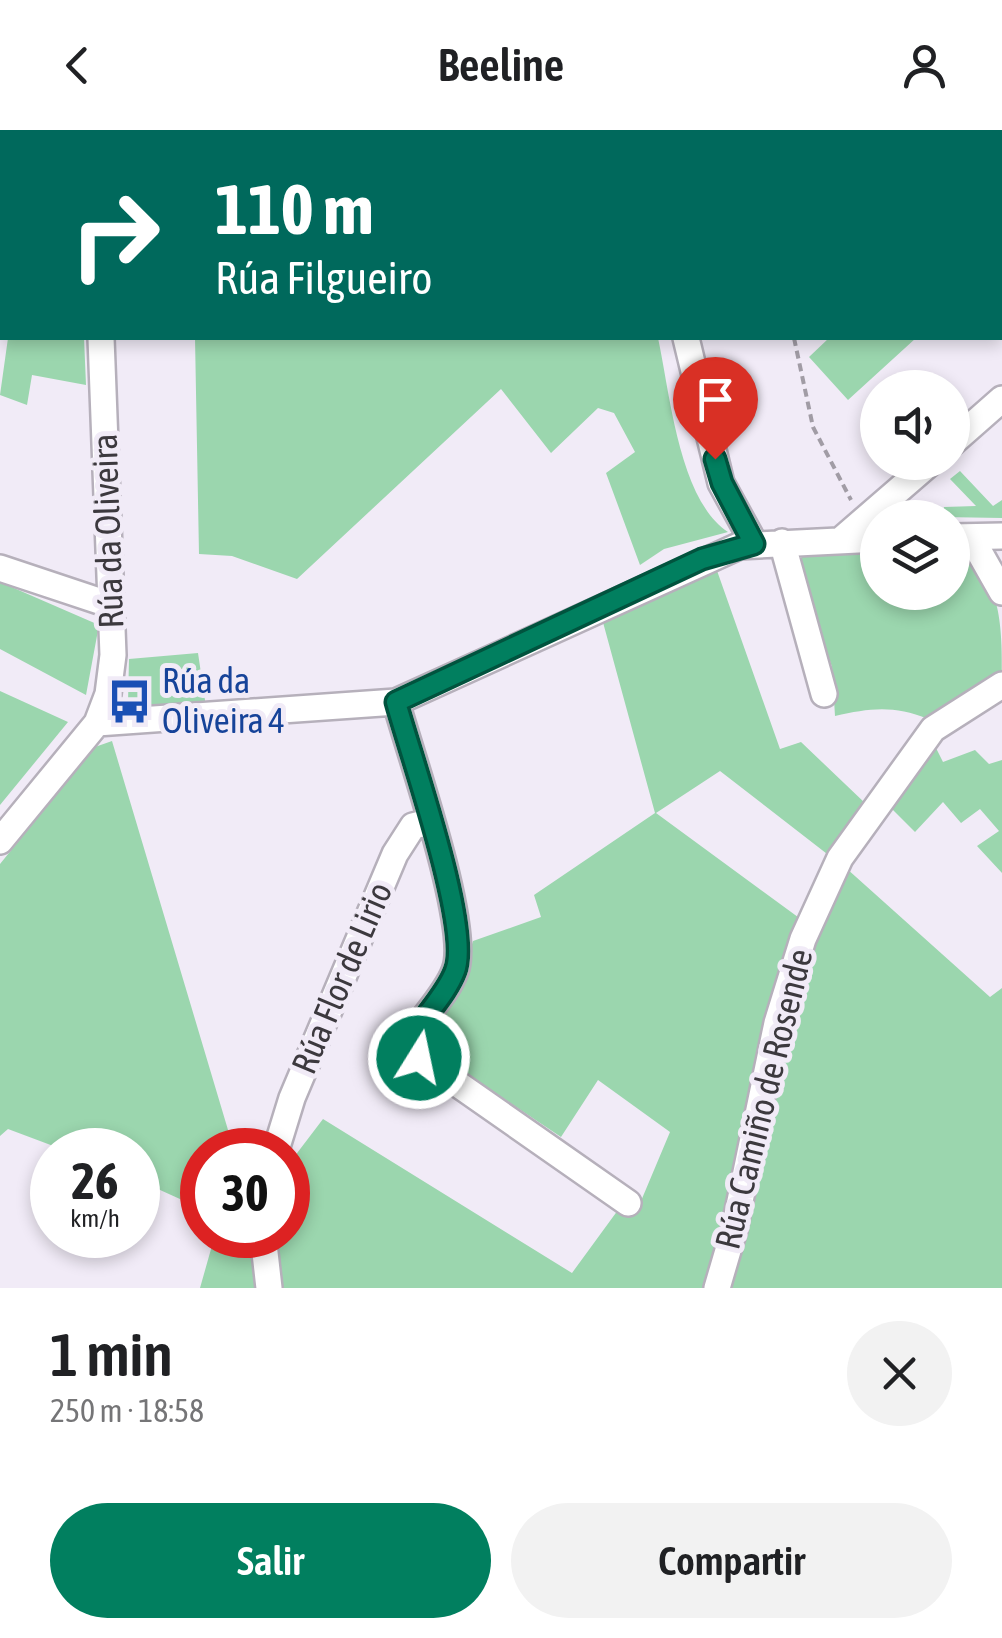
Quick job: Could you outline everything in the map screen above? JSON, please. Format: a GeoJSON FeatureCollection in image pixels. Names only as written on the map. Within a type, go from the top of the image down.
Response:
{"type":"FeatureCollection","features":[{"type":"Feature","properties":{"kind":"street","name":"Rúa da Oliveira"},"geometry":{"type":"LineString","coordinates":[[97,723],[108,694],[111,605],[101,340]]}},
{"type":"Feature","properties":{"kind":"street"},"geometry":{"type":"LineString","coordinates":[[686,340],[722,483],[754,544]]}},
{"type":"Feature","properties":{"kind":"street"},"geometry":{"type":"LineString","coordinates":[[970,427],[1002,398]]}},
{"type":"Feature","properties":{"kind":"street"},"geometry":{"type":"LineString","coordinates":[[842,540],[910,480]]}},
{"type":"Feature","properties":{"kind":"street"},"geometry":{"type":"LineString","coordinates":[[977,537],[977,548],[1002,592]]}},
{"type":"Feature","properties":{"kind":"street"},"geometry":{"type":"LineString","coordinates":[[0,841],[97,723],[396,702],[702,559],[754,544],[860,540]]}},
{"type":"Feature","properties":{"kind":"street"},"geometry":{"type":"LineString","coordinates":[[782,542],[824,694]]}},
{"type":"Feature","properties":{"kind":"street"},"geometry":{"type":"LineString","coordinates":[[0,568],[111,605]]}},
{"type":"Feature","properties":{"kind":"street","name":"Rúa Camiño de Rosende"},"geometry":{"type":"LineString","coordinates":[[717,1288],[742,1196],[777,1023],[803,939],[840,858],[934,729],[1002,685]]}},
{"type":"Feature","properties":{"kind":"street"},"geometry":{"type":"LineString","coordinates":[[396,702],[456,907],[460,946],[455,972],[412,1036],[419,1058],[628,1204]]}},
{"type":"Feature","properties":{"kind":"street","name":"Rúa Flor de Lirio"},"geometry":{"type":"LineString","coordinates":[[283,1128],[395,854],[414,826],[429,822]]}},
{"type":"Feature","properties":{"kind":"street"},"geometry":{"type":"LineString","coordinates":[[266,1258],[269,1288]]}},
{"type":"Feature","properties":{"kind":"path"},"geometry":{"type":"LineString","coordinates":[[794,340],[813,427],[853,504]]}},
{"type":"Feature","properties":{"kind":"green space"},"geometry":{"type":"Polygon","coordinates":[[[8,340],[84,340],[86,385],[32,375],[27,405],[0,395],[8,340]]]}},
{"type":"Feature","properties":{"kind":"green space"},"geometry":{"type":"Polygon","coordinates":[[[195,340],[658,340],[687,471],[711,517],[728,532],[664,549],[640,565],[606,473],[635,452],[614,413],[598,408],[551,453],[501,389],[297,579],[232,556],[199,554],[195,340]]]}},
{"type":"Feature","properties":{"kind":"green space"},"geometry":{"type":"Polygon","coordinates":[[[827,340],[914,340],[881,370],[860,370],[860,389],[848,400],[809,357],[827,340]]]}},
{"type":"Feature","properties":{"kind":"green space"},"geometry":{"type":"Polygon","coordinates":[[[951,480],[968,480],[993,506],[1002,500],[1002,518],[970,517],[970,506],[976,506],[951,480]]]}},
{"type":"Feature","properties":{"kind":"green space"},"geometry":{"type":"Polygon","coordinates":[[[860,552],[860,610],[970,610],[970,561],[990,586],[996,602],[1002,673],[928,719],[882,709],[835,716],[832,667],[798,565],[803,554],[860,552]]]}},
{"type":"Feature","properties":{"kind":"green space"},"geometry":{"type":"Polygon","coordinates":[[[715,565],[780,749],[801,742],[866,804],[831,857],[720,771],[656,813],[802,920],[728,1219],[705,1288],[277,1288],[275,1258],[310,1258],[310,1136],[323,1119],[572,1273],[618,1210],[641,1201],[670,1132],[598,1080],[561,1137],[434,1052],[436,1022],[473,941],[541,917],[534,895],[655,813],[601,615],[715,565]]]}},
{"type":"Feature","properties":{"kind":"green space"},"geometry":{"type":"Polygon","coordinates":[[[0,582],[99,625],[86,695],[0,649],[0,582]]]}},
{"type":"Feature","properties":{"kind":"green space"},"geometry":{"type":"Polygon","coordinates":[[[198,653],[206,707],[133,711],[128,703],[129,659],[198,653]]]}},
{"type":"Feature","properties":{"kind":"green space"},"geometry":{"type":"Polygon","coordinates":[[[0,691],[68,722],[0,805],[0,691]]]}},
{"type":"Feature","properties":{"kind":"green space"},"geometry":{"type":"Polygon","coordinates":[[[112,741],[227,1128],[180,1128],[180,1199],[160,1190],[160,1128],[30,1128],[30,1137],[8,1129],[0,1136],[0,864],[95,747],[112,741]]]}},
{"type":"Feature","properties":{"kind":"green space"},"geometry":{"type":"Polygon","coordinates":[[[935,746],[943,762],[975,750],[989,764],[1002,760],[1002,873],[977,846],[999,831],[980,809],[961,823],[943,802],[915,832],[891,808],[935,746]]]}},
{"type":"Feature","properties":{"kind":"green space"},"geometry":{"type":"Polygon","coordinates":[[[846,868],[990,997],[1002,988],[1002,1288],[722,1288],[786,1021],[803,968],[846,868]]]}},
{"type":"Feature","properties":{"kind":"green space"},"geometry":{"type":"Polygon","coordinates":[[[208,1258],[257,1258],[260,1288],[200,1288],[208,1258]]]}},
{"type":"Feature","properties":{"kind":"place","name":"Rúa da Oliveira 4"},"geometry":{"type":"Point","coordinates":[129,701]}},
{"type":"Feature","properties":{"kind":"route"},"geometry":{"type":"LineString","coordinates":[[419,1058],[412,1036],[455,972],[460,946],[456,907],[396,702],[702,559],[754,544],[722,483],[715,459]]}}]}
